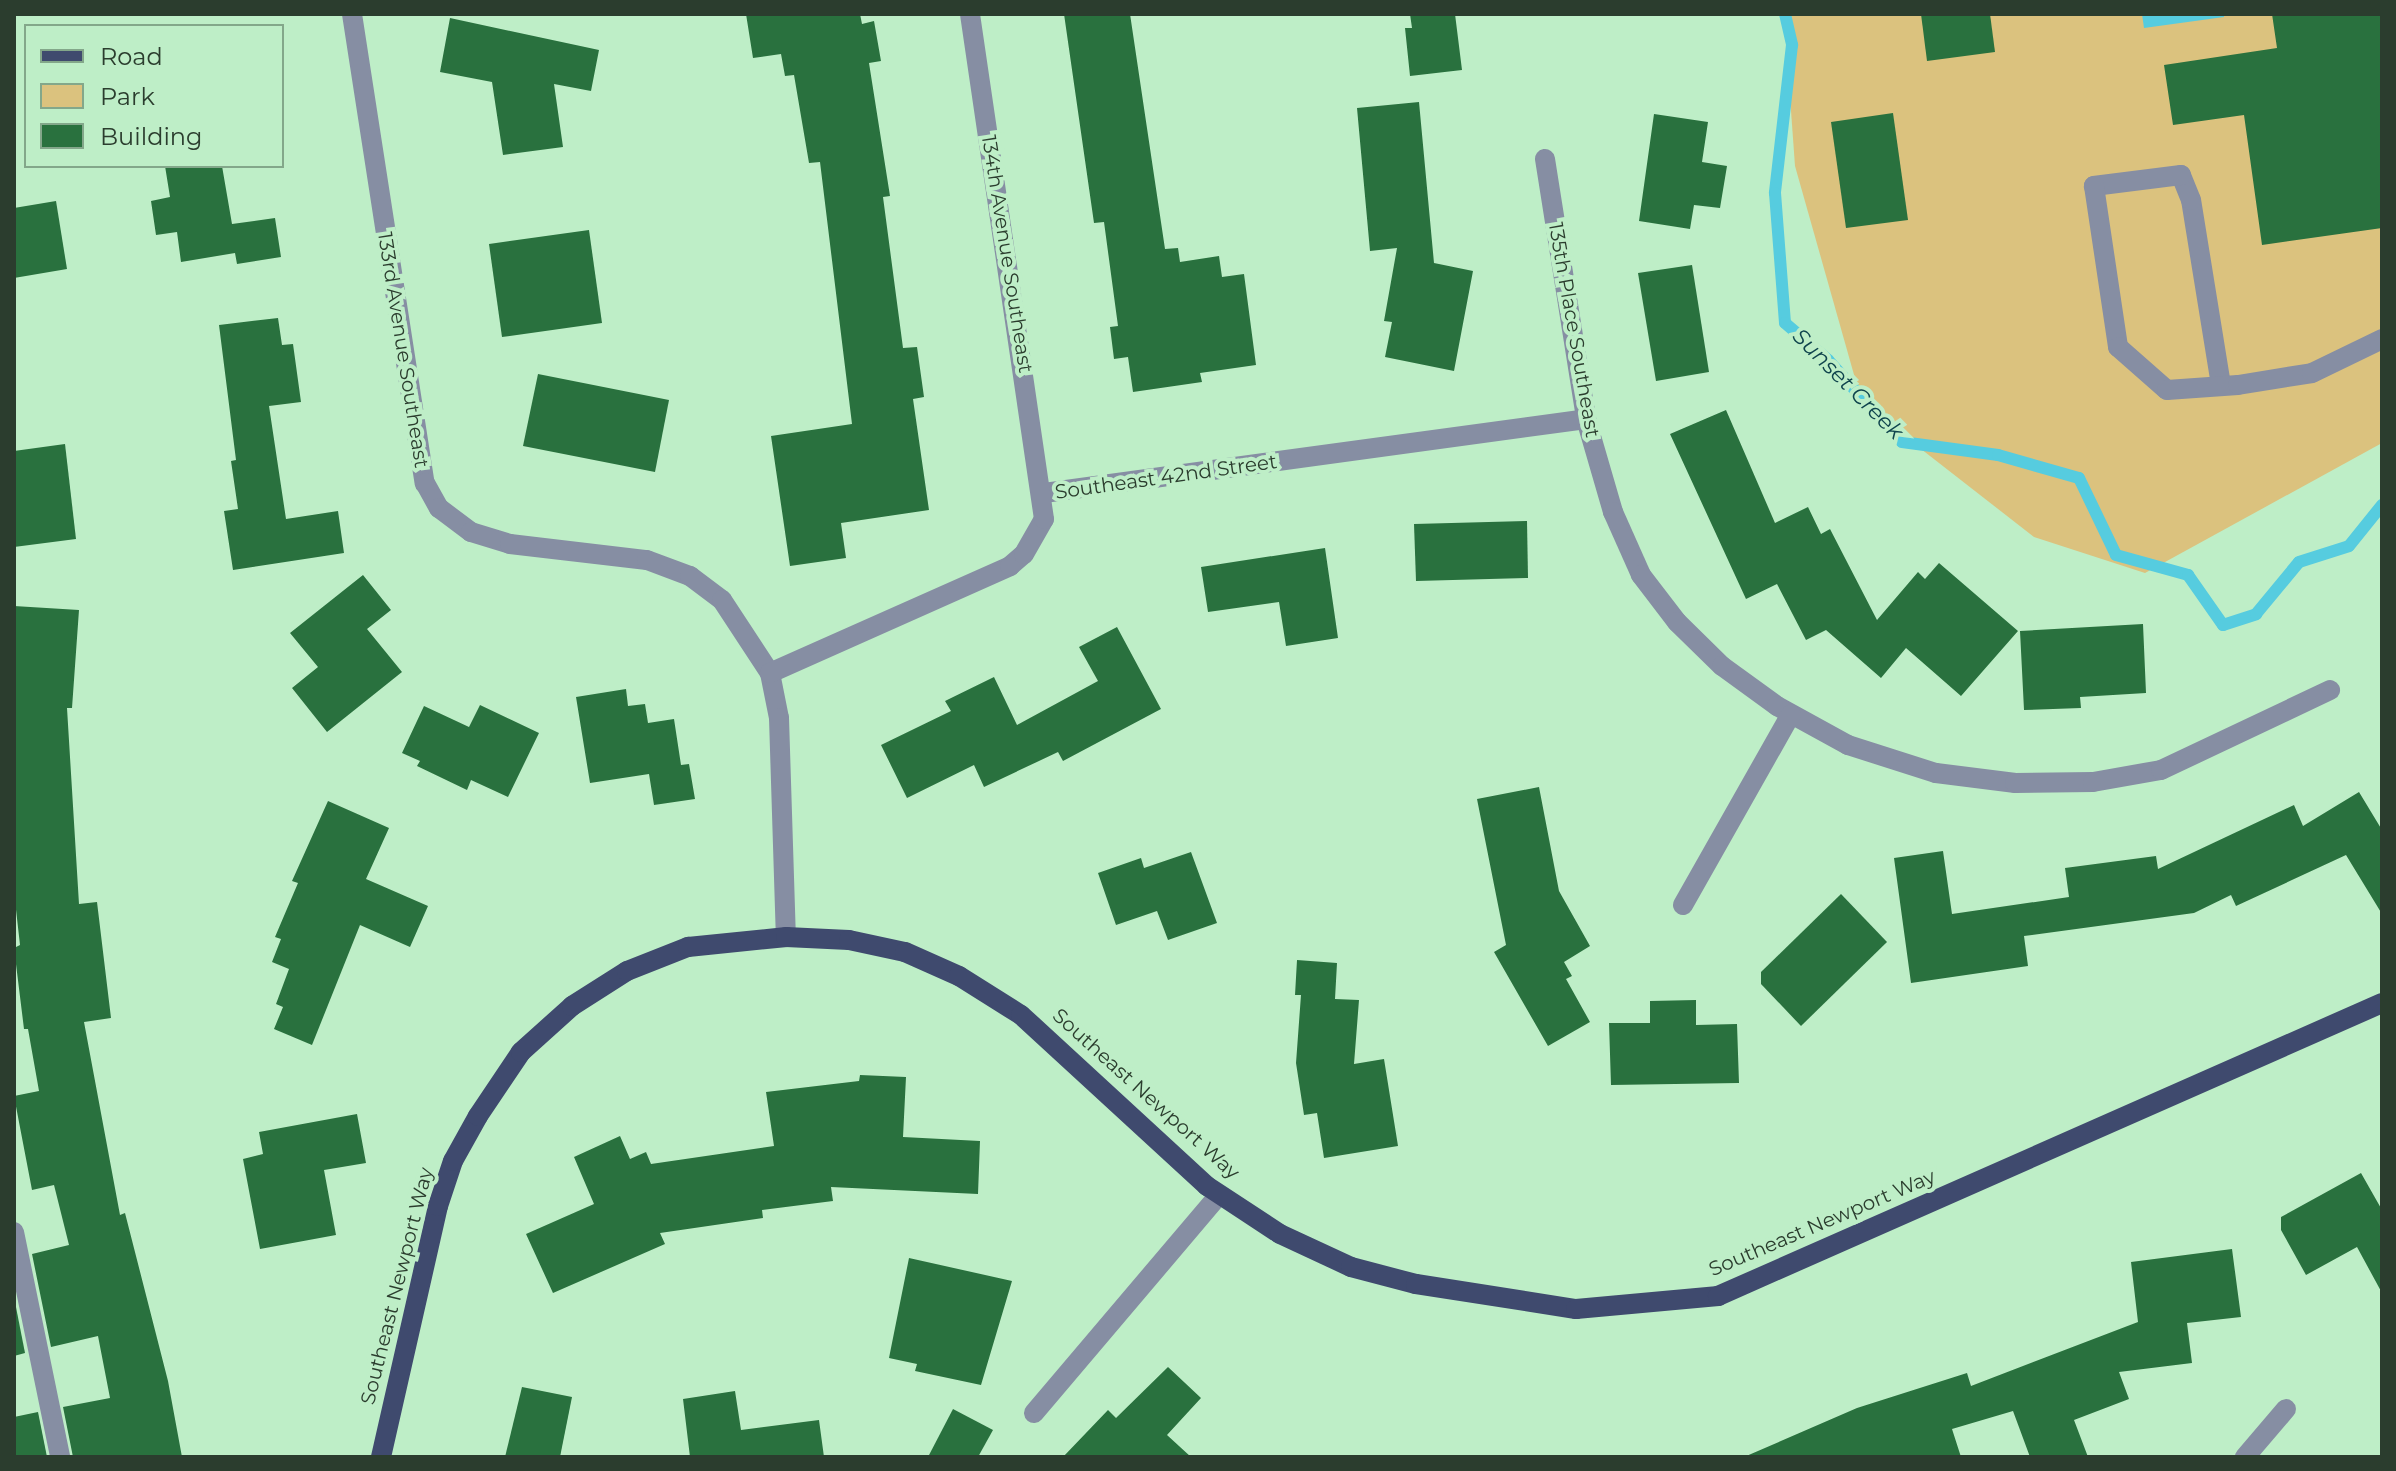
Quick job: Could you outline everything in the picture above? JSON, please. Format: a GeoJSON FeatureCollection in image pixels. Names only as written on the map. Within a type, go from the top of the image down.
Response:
{"type":"FeatureCollection","features":[{"type":"Feature","properties":{"kind":"main road","name":"Southeast Newport Way"},"geometry":{"type":"LineString","coordinates":[[381,1457],[453,1161],[521,1052],[572,1006],[627,971],[688,947],[786,937],[849,940],[905,952],[959,976],[1021,1015],[1219,1195],[1280,1234],[1351,1267],[1430,1287],[1576,1309],[1718,1296],[2382,1003]]}},
{"type":"Feature","properties":{"kind":"street","name":"133rd Avenue Southeast"},"geometry":{"type":"LineString","coordinates":[[352,14],[416,447],[425,483],[439,508],[471,532],[510,544],[647,560],[690,576],[722,600],[770,673],[779,718],[786,937]]}},
{"type":"Feature","properties":{"kind":"street","name":"134th Avenue Southeast"},"geometry":{"type":"LineString","coordinates":[[970,14],[1044,493]]}},
{"type":"Feature","properties":{"kind":"street","name":"135th Place Southeast"},"geometry":{"type":"LineString","coordinates":[[1545,159],[1586,419],[1613,512],[1641,575],[1677,622],[1722,666],[1791,714],[1848,745],[1936,773],[2015,783],[2093,782],[2161,770],[2330,690]]}},
{"type":"Feature","properties":{"kind":"street"},"geometry":{"type":"LineString","coordinates":[[2221,385],[2191,200],[2181,175],[2094,186],[2118,347],[2167,390],[2221,385],[2312,373],[2382,339]]}},
{"type":"Feature","properties":{"kind":"street","name":"Southeast 42nd Street"},"geometry":{"type":"LineString","coordinates":[[770,673],[1010,566],[1024,554],[1044,519],[1044,493],[1586,419]]}},
{"type":"Feature","properties":{"kind":"street"},"geometry":{"type":"LineString","coordinates":[[1683,905],[1791,714]]}},
{"type":"Feature","properties":{"kind":"street"},"geometry":{"type":"LineString","coordinates":[[1034,1413],[1219,1195]]}},
{"type":"Feature","properties":{"kind":"street"},"geometry":{"type":"LineString","coordinates":[[14,1232],[60,1457]]}},
{"type":"Feature","properties":{"kind":"street"},"geometry":{"type":"LineString","coordinates":[[2245,1457],[2286,1409]]}},
{"type":"Feature","properties":{"kind":"green space"},"geometry":{"type":"Polygon","coordinates":[[[1784,14],[2382,14],[2382,443],[2145,573],[2034,537],[1862,403],[1795,166],[1784,14]]]}},
{"type":"Feature","properties":{"kind":"water"},"geometry":{"type":"Polygon","coordinates":[[[2142,14],[2224,14],[2224,17],[2144,28],[2142,14]]]}},
{"type":"Feature","properties":{"kind":"building"},"geometry":{"type":"Polygon","coordinates":[[[746,14],[860,14],[862,24],[874,21],[881,61],[869,63],[890,196],[883,197],[903,348],[917,347],[924,397],[913,399],[929,510],[841,523],[846,558],[790,566],[771,436],[852,424],[820,162],[809,163],[794,75],[785,76],[781,54],[753,58],[746,14]]]}},
{"type":"Feature","properties":{"kind":"building"},"geometry":{"type":"Polygon","coordinates":[[[1064,14],[1130,14],[1165,249],[1178,248],[1180,262],[1219,256],[1222,277],[1244,274],[1256,365],[1200,373],[1202,382],[1133,392],[1128,357],[1114,359],[1110,327],[1118,326],[1104,222],[1094,223],[1064,14]]]}},
{"type":"Feature","properties":{"kind":"building"},"geometry":{"type":"Polygon","coordinates":[[[1410,14],[1455,14],[1462,70],[1410,76],[1405,28],[1412,28],[1410,14]]]}},
{"type":"Feature","properties":{"kind":"building"},"geometry":{"type":"Polygon","coordinates":[[[1921,14],[1990,14],[1995,52],[1927,61],[1921,14]]]}},
{"type":"Feature","properties":{"kind":"building"},"geometry":{"type":"Polygon","coordinates":[[[2272,14],[2382,14],[2382,228],[2262,245],[2244,115],[2173,125],[2164,65],[2277,48],[2272,14]]]}},
{"type":"Feature","properties":{"kind":"building"},"geometry":{"type":"Polygon","coordinates":[[[450,18],[599,50],[591,91],[554,84],[563,147],[503,155],[492,82],[440,72],[450,18]]]}},
{"type":"Feature","properties":{"kind":"building"},"geometry":{"type":"Polygon","coordinates":[[[1419,102],[1434,263],[1473,271],[1454,371],[1385,357],[1392,322],[1384,321],[1397,248],[1370,251],[1357,108],[1419,102]]]}},
{"type":"Feature","properties":{"kind":"building"},"geometry":{"type":"Polygon","coordinates":[[[1893,113],[1908,220],[1846,228],[1831,122],[1893,113]]]}},
{"type":"Feature","properties":{"kind":"building"},"geometry":{"type":"Polygon","coordinates":[[[1654,114],[1708,122],[1702,162],[1727,166],[1720,208],[1694,205],[1690,229],[1639,221],[1654,114]]]}},
{"type":"Feature","properties":{"kind":"building"},"geometry":{"type":"Polygon","coordinates":[[[165,168],[222,168],[232,224],[275,218],[281,257],[237,264],[235,253],[181,262],[177,232],[156,235],[151,201],[170,197],[165,168]]]}},
{"type":"Feature","properties":{"kind":"building"},"geometry":{"type":"Polygon","coordinates":[[[56,201],[67,269],[14,278],[14,208],[56,201]]]}},
{"type":"Feature","properties":{"kind":"building"},"geometry":{"type":"Polygon","coordinates":[[[589,230],[602,323],[502,337],[489,244],[589,230]]]}},
{"type":"Feature","properties":{"kind":"building"},"geometry":{"type":"Polygon","coordinates":[[[1692,265],[1709,372],[1656,381],[1638,273],[1692,265]]]}},
{"type":"Feature","properties":{"kind":"building"},"geometry":{"type":"Polygon","coordinates":[[[278,318],[282,345],[293,344],[301,402],[269,406],[286,519],[338,511],[344,553],[233,570],[224,511],[238,509],[231,461],[236,460],[219,325],[278,318]]]}},
{"type":"Feature","properties":{"kind":"building"},"geometry":{"type":"Polygon","coordinates":[[[538,374],[669,400],[655,472],[523,446],[538,374]]]}},
{"type":"Feature","properties":{"kind":"building"},"geometry":{"type":"Polygon","coordinates":[[[1726,410],[1775,523],[1808,507],[1821,534],[1830,529],[1877,620],[1918,572],[1925,579],[1939,563],[2018,631],[1961,696],[1906,648],[1881,678],[1826,630],[1806,640],[1777,584],[1746,599],[1670,434],[1726,410]]]}},
{"type":"Feature","properties":{"kind":"building"},"geometry":{"type":"Polygon","coordinates":[[[65,444],[76,539],[14,547],[14,451],[65,444]]]}},
{"type":"Feature","properties":{"kind":"building"},"geometry":{"type":"Polygon","coordinates":[[[1527,521],[1528,578],[1416,581],[1414,524],[1527,521]]]}},
{"type":"Feature","properties":{"kind":"building"},"geometry":{"type":"Polygon","coordinates":[[[1325,548],[1338,638],[1286,646],[1279,602],[1208,612],[1201,567],[1325,548]]]}},
{"type":"Feature","properties":{"kind":"building"},"geometry":{"type":"Polygon","coordinates":[[[363,575],[391,610],[367,629],[402,672],[327,732],[292,688],[318,667],[290,633],[363,575]]]}},
{"type":"Feature","properties":{"kind":"building"},"geometry":{"type":"Polygon","coordinates":[[[14,606],[79,610],[72,708],[67,708],[79,904],[97,902],[111,1018],[84,1022],[120,1215],[125,1213],[168,1381],[182,1457],[73,1457],[63,1407],[110,1398],[98,1336],[51,1347],[32,1254],[69,1245],[54,1185],[32,1190],[14,1096],[39,1091],[28,1029],[24,1029],[14,948],[20,945],[14,892],[14,606]]]}},
{"type":"Feature","properties":{"kind":"building"},"geometry":{"type":"Polygon","coordinates":[[[2143,624],[2146,693],[2080,697],[2081,708],[2024,710],[2020,631],[2143,624]]]}},
{"type":"Feature","properties":{"kind":"building"},"geometry":{"type":"Polygon","coordinates":[[[1117,627],[1161,709],[1063,761],[1058,752],[984,787],[974,765],[907,798],[881,745],[951,711],[945,701],[994,677],[1017,725],[1098,681],[1079,647],[1117,627]]]}},
{"type":"Feature","properties":{"kind":"building"},"geometry":{"type":"Polygon","coordinates":[[[626,689],[628,706],[645,704],[648,723],[674,719],[681,765],[689,764],[695,799],[654,805],[649,774],[590,783],[576,697],[626,689]]]}},
{"type":"Feature","properties":{"kind":"building"},"geometry":{"type":"Polygon","coordinates":[[[480,705],[539,733],[508,797],[471,780],[467,790],[417,766],[420,761],[402,753],[424,706],[469,727],[480,705]]]}},
{"type":"Feature","properties":{"kind":"building"},"geometry":{"type":"Polygon","coordinates":[[[1539,787],[1559,891],[1590,946],[1564,962],[1572,976],[1566,979],[1590,1022],[1548,1046],[1494,952],[1506,945],[1477,799],[1539,787]]]}},
{"type":"Feature","properties":{"kind":"building"},"geometry":{"type":"Polygon","coordinates":[[[2359,792],[2382,830],[2382,914],[2346,855],[2236,906],[2231,895],[2194,913],[2024,936],[2028,966],[1911,983],[1894,858],[1943,851],[1952,914],[2069,897],[2065,868],[2156,856],[2158,869],[2294,805],[2303,826],[2359,792]]]}},
{"type":"Feature","properties":{"kind":"building"},"geometry":{"type":"Polygon","coordinates":[[[328,801],[389,828],[366,879],[428,906],[410,947],[360,925],[312,1045],[274,1029],[283,1007],[276,1004],[289,969],[272,962],[281,939],[275,937],[298,883],[292,881],[328,801]]]}},
{"type":"Feature","properties":{"kind":"building"},"geometry":{"type":"Polygon","coordinates":[[[1191,852],[1217,923],[1168,940],[1157,911],[1116,925],[1098,873],[1141,858],[1144,868],[1191,852]]]}},
{"type":"Feature","properties":{"kind":"building"},"geometry":{"type":"Polygon","coordinates":[[[1841,894],[1887,942],[1801,1026],[1761,984],[1761,972],[1841,894]]]}},
{"type":"Feature","properties":{"kind":"building"},"geometry":{"type":"Polygon","coordinates":[[[1297,960],[1337,963],[1335,999],[1359,1000],[1354,1064],[1384,1059],[1398,1146],[1324,1158],[1317,1113],[1304,1115],[1296,1063],[1301,995],[1295,995],[1297,960]]]}},
{"type":"Feature","properties":{"kind":"building"},"geometry":{"type":"Polygon","coordinates":[[[1696,1000],[1696,1025],[1737,1024],[1739,1083],[1611,1085],[1609,1023],[1650,1023],[1650,1001],[1696,1000]]]}},
{"type":"Feature","properties":{"kind":"building"},"geometry":{"type":"Polygon","coordinates":[[[860,1075],[906,1077],[903,1137],[980,1141],[978,1194],[831,1187],[833,1201],[762,1210],[763,1218],[660,1233],[665,1244],[553,1293],[526,1234],[594,1204],[574,1157],[620,1136],[630,1159],[646,1152],[651,1164],[774,1146],[766,1092],[859,1081],[860,1075]]]}},
{"type":"Feature","properties":{"kind":"building"},"geometry":{"type":"Polygon","coordinates":[[[357,1114],[366,1163],[324,1170],[336,1235],[260,1249],[243,1159],[263,1154],[259,1132],[357,1114]]]}},
{"type":"Feature","properties":{"kind":"building"},"geometry":{"type":"Polygon","coordinates":[[[2361,1173],[2382,1210],[2382,1293],[2357,1247],[2306,1275],[2281,1230],[2281,1217],[2361,1173]]]}},
{"type":"Feature","properties":{"kind":"building"},"geometry":{"type":"Polygon","coordinates":[[[2232,1249],[2241,1317],[2187,1323],[2192,1363],[2119,1372],[2129,1399],[2074,1420],[2088,1457],[2030,1457],[2013,1411],[1952,1429],[1961,1457],[1744,1457],[1857,1408],[1967,1373],[1971,1386],[2138,1322],[2131,1262],[2232,1249]]]}},
{"type":"Feature","properties":{"kind":"building"},"geometry":{"type":"Polygon","coordinates":[[[909,1258],[1012,1281],[981,1385],[915,1371],[917,1364],[889,1358],[909,1258]]]}},
{"type":"Feature","properties":{"kind":"building"},"geometry":{"type":"Polygon","coordinates":[[[14,1297],[25,1353],[14,1356],[14,1297]]]}},
{"type":"Feature","properties":{"kind":"building"},"geometry":{"type":"Polygon","coordinates":[[[1168,1367],[1201,1398],[1167,1435],[1191,1457],[1063,1457],[1108,1410],[1116,1418],[1168,1367]]]}},
{"type":"Feature","properties":{"kind":"building"},"geometry":{"type":"Polygon","coordinates":[[[522,1387],[572,1397],[560,1457],[505,1457],[522,1387]]]}},
{"type":"Feature","properties":{"kind":"building"},"geometry":{"type":"Polygon","coordinates":[[[735,1391],[741,1430],[819,1420],[824,1457],[690,1457],[683,1399],[735,1391]]]}},
{"type":"Feature","properties":{"kind":"building"},"geometry":{"type":"Polygon","coordinates":[[[953,1409],[993,1430],[978,1457],[928,1457],[953,1409]]]}},
{"type":"Feature","properties":{"kind":"building"},"geometry":{"type":"Polygon","coordinates":[[[38,1412],[47,1457],[14,1457],[14,1417],[38,1412]]]}},
{"type":"Feature","properties":{"kind":"waterway","name":"Sunset Creek"},"geometry":{"type":"LineString","coordinates":[[1785,14],[1792,45],[1775,193],[1785,323],[1828,360],[1902,442],[1998,455],[2079,478],[2116,555],[2188,575],[2223,625],[2256,614],[2299,562],[2349,546],[2382,505]]}}]}
